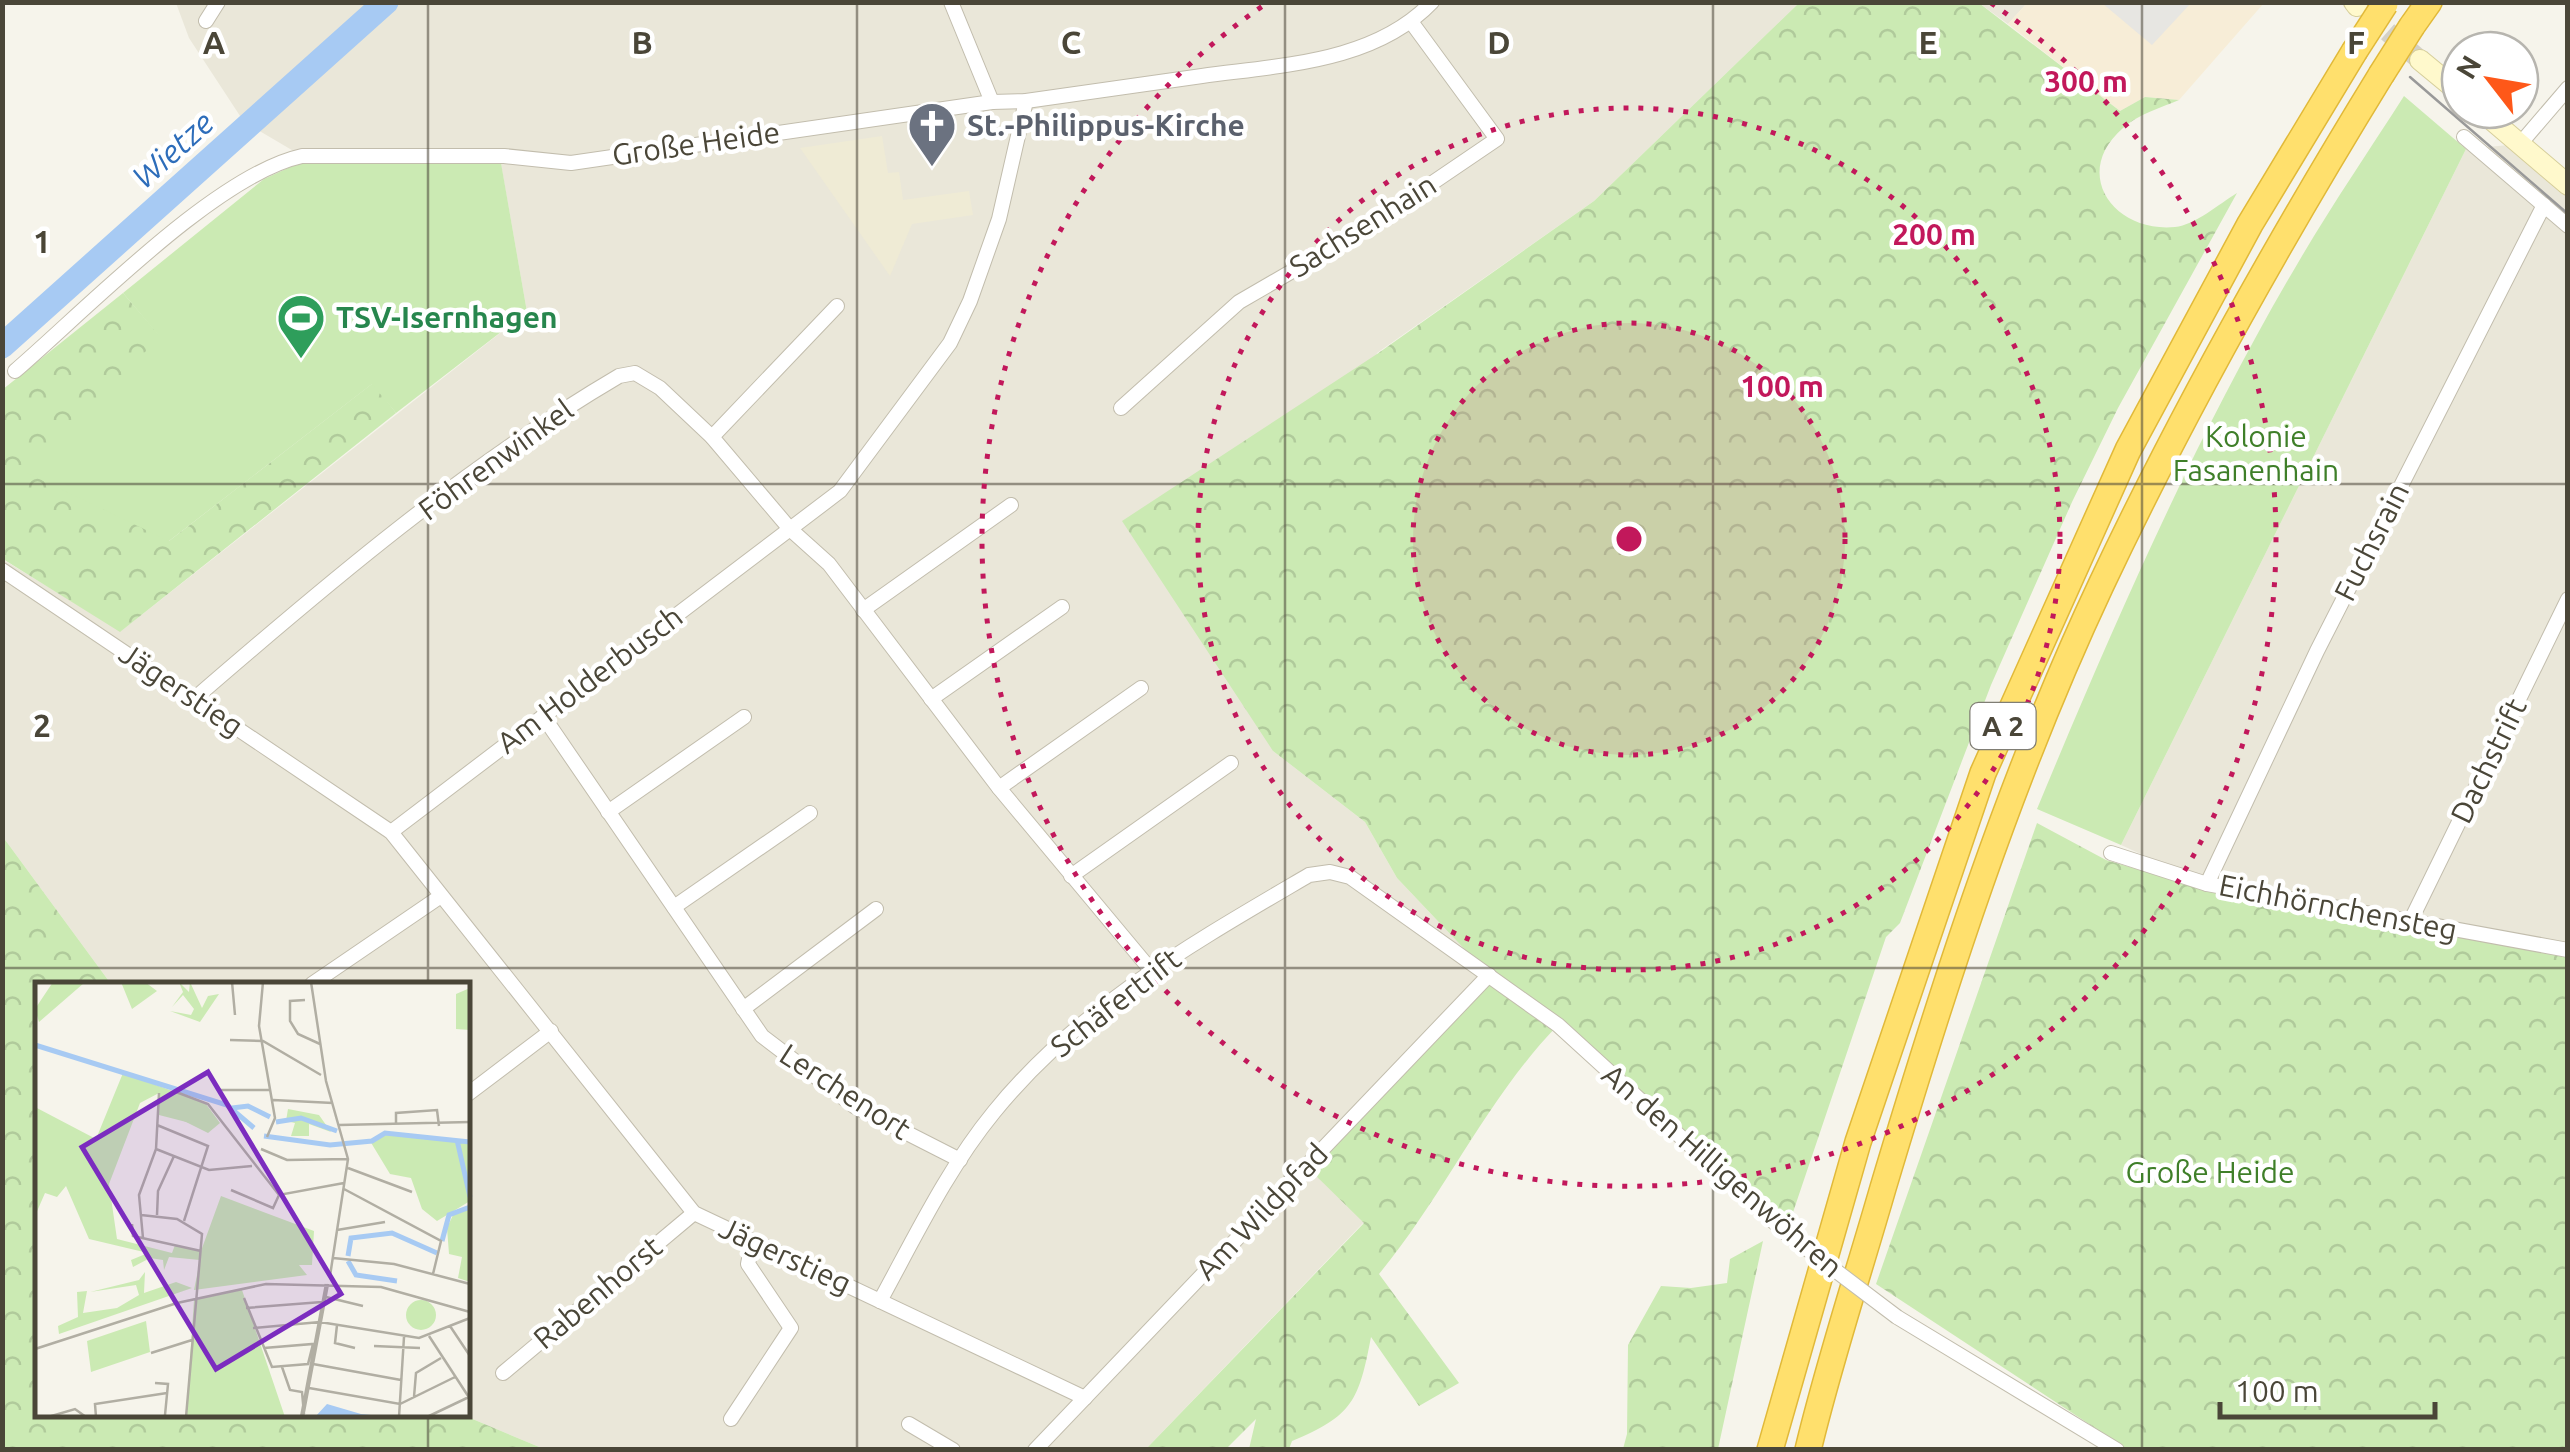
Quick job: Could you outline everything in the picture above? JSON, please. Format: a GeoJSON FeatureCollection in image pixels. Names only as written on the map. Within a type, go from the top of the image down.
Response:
{"type":"FeatureCollection","features":[{"type":"Feature","properties":{"kind":"highway","name":"A 2"},"geometry":{"type":"LineString","coordinates":[[1808,1450],[1948,978],[2018,783],[2100,588],[2194,396],[2270,258],[2429,2]]}},
{"type":"Feature","properties":{"kind":"highway","name":"A 2"},"geometry":{"type":"LineString","coordinates":[[1770,1450],[1858,1142],[1983,773],[2070,572],[2172,366],[2250,224],[2386,3]]}},
{"type":"Feature","properties":{"kind":"main road"},"geometry":{"type":"LineString","coordinates":[[2420,60],[2440,76]]}},
{"type":"Feature","properties":{"kind":"main road"},"geometry":{"type":"LineString","coordinates":[[2504,130],[2568,185]]}},
{"type":"Feature","properties":{"kind":"street"},"geometry":{"type":"LineString","coordinates":[[206,21],[218,2]]}},
{"type":"Feature","properties":{"kind":"street"},"geometry":{"type":"LineString","coordinates":[[951,2],[992,102]]}},
{"type":"Feature","properties":{"kind":"street","name":"Große Heide"},"geometry":{"type":"LineString","coordinates":[[15,371],[205,207],[276,162],[302,156],[504,156],[571,163],[992,102],[1026,101],[1320,59],[1378,41],[1412,23],[1432,2]]}},
{"type":"Feature","properties":{"kind":"street","name":"Sachsenhain"},"geometry":{"type":"LineString","coordinates":[[1121,408],[1239,302],[1363,230],[1498,139],[1412,23]]}},
{"type":"Feature","properties":{"kind":"street"},"geometry":{"type":"LineString","coordinates":[[2520,144],[2568,88]]}},
{"type":"Feature","properties":{"kind":"street","name":"Am Holderbusch"},"geometry":{"type":"LineString","coordinates":[[391,832],[840,491],[867,460],[950,343],[986,261],[1026,101]]}},
{"type":"Feature","properties":{"kind":"street"},"geometry":{"type":"LineString","coordinates":[[2464,137],[2568,226]]}},
{"type":"Feature","properties":{"kind":"street","name":"Fuchsrain"},"geometry":{"type":"LineString","coordinates":[[2207,884],[2335,616],[2544,206]]}},
{"type":"Feature","properties":{"kind":"street"},"geometry":{"type":"LineString","coordinates":[[712,437],[837,306]]}},
{"type":"Feature","properties":{"kind":"street","name":"Föhrenwinkel"},"geometry":{"type":"LineString","coordinates":[[194,699],[278,626],[492,457],[619,376],[634,373],[648,378],[712,437],[790,529],[828,564],[999,788],[1150,969]]}},
{"type":"Feature","properties":{"kind":"street"},"geometry":{"type":"LineString","coordinates":[[863,610],[1012,505]]}},
{"type":"Feature","properties":{"kind":"street","name":"Jägerstieg"},"geometry":{"type":"LineString","coordinates":[[2,570],[391,832],[694,1213],[1085,1398]]}},
{"type":"Feature","properties":{"kind":"street","name":"Dachstrift"},"geometry":{"type":"LineString","coordinates":[[2410,922],[2568,599]]}},
{"type":"Feature","properties":{"kind":"street"},"geometry":{"type":"LineString","coordinates":[[930,699],[1062,607]]}},
{"type":"Feature","properties":{"kind":"street"},"geometry":{"type":"LineString","coordinates":[[999,788],[1141,688]]}},
{"type":"Feature","properties":{"kind":"street","name":"Lerchenort"},"geometry":{"type":"LineString","coordinates":[[543,716],[762,1036],[817,1082],[892,1128],[960,1160]]}},
{"type":"Feature","properties":{"kind":"street"},"geometry":{"type":"LineString","coordinates":[[608,812],[744,717]]}},
{"type":"Feature","properties":{"kind":"street"},"geometry":{"type":"LineString","coordinates":[[1071,876],[1231,763]]}},
{"type":"Feature","properties":{"kind":"street"},"geometry":{"type":"LineString","coordinates":[[674,908],[810,813]]}},
{"type":"Feature","properties":{"kind":"street","name":"Eichhörnchensteg"},"geometry":{"type":"LineString","coordinates":[[2111,854],[2207,884],[2568,950]]}},
{"type":"Feature","properties":{"kind":"street","name":"Schäfertrift"},"geometry":{"type":"LineString","coordinates":[[880,1301],[960,1160],[1023,1080],[1094,1012],[1150,969],[1309,875],[1330,872],[1350,877],[1489,975]]}},
{"type":"Feature","properties":{"kind":"street"},"geometry":{"type":"LineString","coordinates":[[315,982],[442,896]]}},
{"type":"Feature","properties":{"kind":"street"},"geometry":{"type":"LineString","coordinates":[[742,1009],[876,908]]}},
{"type":"Feature","properties":{"kind":"street","name":"An den Hilligenwöhren"},"geometry":{"type":"LineString","coordinates":[[1489,975],[1558,1025],[1786,1233],[1897,1317],[2117,1450]]}},
{"type":"Feature","properties":{"kind":"street","name":"Am Wildpfad"},"geometry":{"type":"LineString","coordinates":[[1035,1450],[1489,975]]}},
{"type":"Feature","properties":{"kind":"street"},"geometry":{"type":"LineString","coordinates":[[470,1092],[550,1031]]}},
{"type":"Feature","properties":{"kind":"street","name":"Rabenhorst"},"geometry":{"type":"LineString","coordinates":[[503,1374],[694,1213]]}},
{"type":"Feature","properties":{"kind":"street"},"geometry":{"type":"LineString","coordinates":[[731,1420],[791,1328],[748,1264],[752,1243]]}},
{"type":"Feature","properties":{"kind":"street"},"geometry":{"type":"LineString","coordinates":[[909,1424],[954,1450]]}},
{"type":"Feature","properties":{"kind":"shaded area"},"geometry":{"type":"Polygon","coordinates":[[[176,3],[1799,3],[1594,201],[1377,353],[1273,751],[1365,822],[1397,878],[1489,975],[1307,1166],[1364,1222],[1146,1449],[544,1449],[468,1417],[470,982],[110,982],[3,837],[2,559],[121,631],[527,312],[501,164],[302,156],[244,122],[189,38],[176,3]]]}},
{"type":"Feature","properties":{"kind":"shaded area"},"geometry":{"type":"Polygon","coordinates":[[[1979,3],[2027,3],[2008,24],[1979,3]]]}},
{"type":"Feature","properties":{"kind":"shaded area"},"geometry":{"type":"Polygon","coordinates":[[[2027,3],[2264,3],[2179,100],[2145,97],[2120,111],[2008,24],[2027,3]]]}},
{"type":"Feature","properties":{"kind":"shaded area"},"geometry":{"type":"Polygon","coordinates":[[[2102,3],[2191,3],[2152,45],[2102,3]]]}},
{"type":"Feature","properties":{"kind":"shaded area"},"geometry":{"type":"Polygon","coordinates":[[[882,136],[888,173],[899,172],[903,200],[969,191],[973,215],[912,224],[890,276],[800,148],[882,136]]]}},
{"type":"Feature","properties":{"kind":"shaded area"},"geometry":{"type":"Polygon","coordinates":[[[2520,144],[2567,185],[2567,950],[2207,884],[2121,845],[2466,149],[2520,144]]]}},
{"type":"Feature","properties":{"kind":"green space"},"geometry":{"type":"Polygon","coordinates":[[[1799,3],[1979,3],[2120,111],[2145,97],[2179,100],[2136,119],[2108,145],[2100,163],[2100,181],[2106,197],[2118,210],[2153,226],[2175,227],[2199,218],[2237,193],[2118,408],[1991,685],[1900,923],[1886,937],[1786,1233],[1558,1025],[1509,1084],[1379,1274],[1459,1383],[1419,1406],[1371,1337],[1362,1376],[1350,1403],[1328,1423],[1292,1441],[1289,1449],[1249,1449],[1256,1419],[1226,1449],[1146,1449],[1364,1223],[1306,1166],[1489,975],[1397,878],[1365,822],[1273,751],[1122,521],[1377,354],[1594,201],[1799,3]]]}},
{"type":"Feature","properties":{"kind":"green space","name":"Kolonie Fasanenhain"},"geometry":{"type":"Polygon","coordinates":[[[2404,96],[2466,149],[2121,845],[2037,809],[2193,458],[2264,322],[2404,96]]]}},
{"type":"Feature","properties":{"kind":"green space","name":"TSV-Isernhagen"},"geometry":{"type":"Polygon","coordinates":[[[299,163],[501,163],[527,312],[396,413],[372,384],[169,541],[25,472],[160,337],[123,293],[264,179],[299,163]]]}},
{"type":"Feature","properties":{"kind":"green space"},"geometry":{"type":"Polygon","coordinates":[[[123,293],[160,336],[169,541],[373,383],[396,413],[120,632],[3,559],[2,390],[123,293]]]}},
{"type":"Feature","properties":{"kind":"green space","name":"Große Heide"},"geometry":{"type":"Polygon","coordinates":[[[2037,823],[2106,860],[2207,890],[2406,929],[2410,922],[2567,950],[2567,1449],[2127,1449],[1876,1284],[2037,823]]]}},
{"type":"Feature","properties":{"kind":"green space"},"geometry":{"type":"Polygon","coordinates":[[[3,837],[110,982],[35,982],[35,1417],[468,1417],[544,1449],[3,1449],[3,837]]]}},
{"type":"Feature","properties":{"kind":"green space"},"geometry":{"type":"Polygon","coordinates":[[[1763,1241],[1718,1449],[1623,1449],[1627,1434],[1628,1345],[1661,1286],[1691,1288],[1727,1283],[1730,1259],[1763,1241]]]}},
{"type":"Feature","properties":{"kind":"waterway","name":"Wietze"},"geometry":{"type":"LineString","coordinates":[[2,346],[386,2]]}},
{"type":"Feature","properties":{"kind":"tunnel"},"geometry":{"type":"LineString","coordinates":[[2365,12],[2420,60]]}},
{"type":"Feature","properties":{"kind":"tram line"},"geometry":{"type":"LineString","coordinates":[[2410,77],[2568,214]]}},
{"type":"Feature","properties":{"kind":"place","name":"St.-Philippus-Kirche"},"geometry":{"type":"Point","coordinates":[932,168]}},
{"type":"Feature","properties":{"kind":"place","name":"TSV-Isernhagen"},"geometry":{"type":"Point","coordinates":[301,360]}}]}
